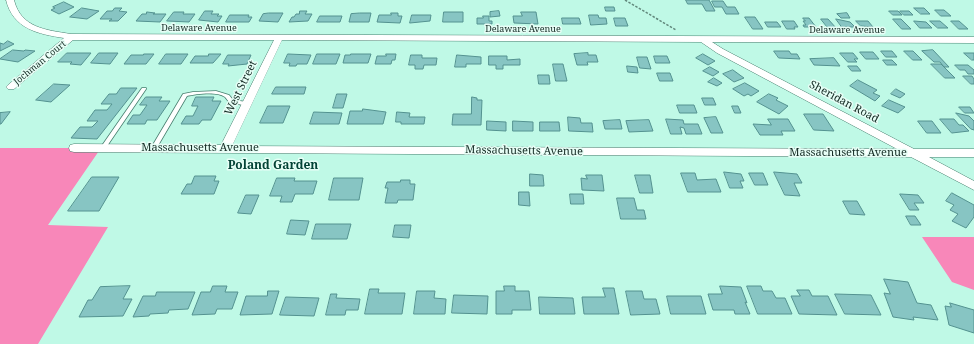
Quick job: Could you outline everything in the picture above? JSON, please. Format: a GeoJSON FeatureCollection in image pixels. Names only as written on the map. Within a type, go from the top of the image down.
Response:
{"type":"FeatureCollection","features":[{"type":"Feature","properties":{"kind":"street","name":"Jochman Court"},"geometry":{"type":"LineString","coordinates":[[10,0],[12,11],[19,20],[30,27],[71,37]]}},
{"type":"Feature","properties":{"kind":"street","name":"Jochman Court"},"geometry":{"type":"LineString","coordinates":[[10,87],[71,37]]}},
{"type":"Feature","properties":{"kind":"street","name":"Delaware Avenue"},"geometry":{"type":"LineString","coordinates":[[71,37],[974,40]]}},
{"type":"Feature","properties":{"kind":"street","name":"West Street"},"geometry":{"type":"LineString","coordinates":[[225,149],[279,38]]}},
{"type":"Feature","properties":{"kind":"street","name":"Sheridan Road"},"geometry":{"type":"LineString","coordinates":[[698,39],[817,101],[974,186]]}},
{"type":"Feature","properties":{"kind":"street","name":"Massachusetts Avenue"},"geometry":{"type":"LineString","coordinates":[[74,148],[974,153]]}},
{"type":"Feature","properties":{"kind":"lane"},"geometry":{"type":"LineString","coordinates":[[103,148],[144,89]]}},
{"type":"Feature","properties":{"kind":"lane"},"geometry":{"type":"LineString","coordinates":[[154,148],[185,95],[193,93],[216,92],[227,96],[231,101],[247,104]]}},
{"type":"Feature","properties":{"kind":"path"},"geometry":{"type":"LineString","coordinates":[[625,0],[698,39]]}},
{"type":"Feature","properties":{"kind":"shaded area"},"geometry":{"type":"Polygon","coordinates":[[[0,148],[101,148],[48,225],[108,227],[38,344],[0,344],[0,148]]]}},
{"type":"Feature","properties":{"kind":"shaded area"},"geometry":{"type":"Polygon","coordinates":[[[922,237],[974,237],[974,290],[952,282],[922,237]]]}},
{"type":"Feature","properties":{"kind":"building"},"geometry":{"type":"Polygon","coordinates":[[[686,0],[709,0],[715,11],[706,11],[702,4],[688,4],[686,0]]]}},
{"type":"Feature","properties":{"kind":"building"},"geometry":{"type":"Polygon","coordinates":[[[712,1],[723,1],[727,7],[735,7],[739,14],[726,14],[722,7],[715,7],[712,1]]]}},
{"type":"Feature","properties":{"kind":"building"},"geometry":{"type":"Polygon","coordinates":[[[64,2],[74,7],[59,14],[51,10],[55,8],[53,7],[64,2]]]}},
{"type":"Feature","properties":{"kind":"building"},"geometry":{"type":"Polygon","coordinates":[[[605,7],[614,7],[615,11],[606,11],[605,7]]]}},
{"type":"Feature","properties":{"kind":"building"},"geometry":{"type":"Polygon","coordinates":[[[82,8],[99,11],[87,19],[70,17],[82,8]]]}},
{"type":"Feature","properties":{"kind":"building"},"geometry":{"type":"Polygon","coordinates":[[[115,8],[122,8],[119,11],[127,12],[118,21],[109,21],[112,19],[100,19],[107,11],[112,11],[115,8]]]}},
{"type":"Feature","properties":{"kind":"building"},"geometry":{"type":"Polygon","coordinates":[[[914,8],[924,8],[930,14],[921,14],[914,8]]]}},
{"type":"Feature","properties":{"kind":"building"},"geometry":{"type":"Polygon","coordinates":[[[935,10],[944,10],[951,16],[941,16],[935,10]]]}},
{"type":"Feature","properties":{"kind":"building"},"geometry":{"type":"Polygon","coordinates":[[[205,11],[213,11],[211,14],[219,14],[217,16],[222,16],[218,22],[199,20],[205,11]]]}},
{"type":"Feature","properties":{"kind":"building"},"geometry":{"type":"Polygon","coordinates":[[[300,11],[307,11],[305,14],[312,14],[308,21],[289,22],[292,17],[299,14],[300,11]]]}},
{"type":"Feature","properties":{"kind":"building"},"geometry":{"type":"Polygon","coordinates":[[[499,11],[500,16],[490,17],[490,12],[499,11]]]}},
{"type":"Feature","properties":{"kind":"building"},"geometry":{"type":"Polygon","coordinates":[[[889,11],[898,11],[902,15],[893,15],[889,11]]]}},
{"type":"Feature","properties":{"kind":"building"},"geometry":{"type":"Polygon","coordinates":[[[900,11],[909,11],[913,15],[904,15],[900,11]]]}},
{"type":"Feature","properties":{"kind":"building"},"geometry":{"type":"Polygon","coordinates":[[[147,12],[155,13],[153,14],[166,14],[160,22],[136,21],[142,14],[146,14],[147,12]]]}},
{"type":"Feature","properties":{"kind":"building"},"geometry":{"type":"Polygon","coordinates":[[[174,12],[195,14],[189,22],[167,21],[174,12]]]}},
{"type":"Feature","properties":{"kind":"building"},"geometry":{"type":"Polygon","coordinates":[[[444,12],[463,12],[463,22],[443,22],[444,12]]]}},
{"type":"Feature","properties":{"kind":"building"},"geometry":{"type":"Polygon","coordinates":[[[521,12],[536,12],[538,24],[514,23],[513,16],[522,16],[521,12]]]}},
{"type":"Feature","properties":{"kind":"building"},"geometry":{"type":"Polygon","coordinates":[[[283,13],[278,22],[259,21],[263,14],[283,13]]]}},
{"type":"Feature","properties":{"kind":"building"},"geometry":{"type":"Polygon","coordinates":[[[371,13],[369,22],[349,22],[351,14],[371,13]]]}},
{"type":"Feature","properties":{"kind":"building"},"geometry":{"type":"Polygon","coordinates":[[[391,13],[398,13],[398,16],[402,16],[400,23],[377,22],[379,15],[391,15],[391,13]]]}},
{"type":"Feature","properties":{"kind":"building"},"geometry":{"type":"Polygon","coordinates":[[[847,13],[850,18],[841,18],[837,14],[847,13]]]}},
{"type":"Feature","properties":{"kind":"building"},"geometry":{"type":"Polygon","coordinates":[[[230,15],[249,15],[248,17],[252,17],[249,22],[226,22],[230,15]]]}},
{"type":"Feature","properties":{"kind":"building"},"geometry":{"type":"Polygon","coordinates":[[[412,15],[431,15],[430,21],[410,23],[412,15]]]}},
{"type":"Feature","properties":{"kind":"building"},"geometry":{"type":"Polygon","coordinates":[[[589,15],[598,15],[599,18],[606,18],[607,24],[591,25],[589,15]]]}},
{"type":"Feature","properties":{"kind":"building"},"geometry":{"type":"Polygon","coordinates":[[[320,16],[342,16],[340,22],[317,22],[320,16]]]}},
{"type":"Feature","properties":{"kind":"building"},"geometry":{"type":"Polygon","coordinates":[[[483,16],[489,16],[489,21],[492,21],[492,24],[477,24],[477,18],[483,18],[483,16]]]}},
{"type":"Feature","properties":{"kind":"building"},"geometry":{"type":"Polygon","coordinates":[[[745,17],[755,17],[763,29],[753,29],[745,17]]]}},
{"type":"Feature","properties":{"kind":"building"},"geometry":{"type":"Polygon","coordinates":[[[562,18],[579,18],[581,24],[563,24],[562,18]]]}},
{"type":"Feature","properties":{"kind":"building"},"geometry":{"type":"Polygon","coordinates":[[[614,18],[625,18],[628,26],[616,26],[614,18]]]}},
{"type":"Feature","properties":{"kind":"building"},"geometry":{"type":"Polygon","coordinates":[[[803,18],[809,18],[816,27],[804,27],[803,25],[806,25],[803,18]]]}},
{"type":"Feature","properties":{"kind":"building"},"geometry":{"type":"Polygon","coordinates":[[[821,19],[828,19],[837,29],[829,29],[821,19]]]}},
{"type":"Feature","properties":{"kind":"building"},"geometry":{"type":"Polygon","coordinates":[[[836,19],[850,22],[855,27],[842,27],[836,19]]]}},
{"type":"Feature","properties":{"kind":"building"},"geometry":{"type":"Polygon","coordinates":[[[893,19],[901,19],[911,29],[902,29],[893,19]]]}},
{"type":"Feature","properties":{"kind":"building"},"geometry":{"type":"Polygon","coordinates":[[[782,21],[794,21],[798,27],[794,27],[795,29],[787,29],[782,21]]]}},
{"type":"Feature","properties":{"kind":"building"},"geometry":{"type":"Polygon","coordinates":[[[856,21],[868,21],[873,27],[861,26],[856,21]]]}},
{"type":"Feature","properties":{"kind":"building"},"geometry":{"type":"Polygon","coordinates":[[[914,21],[926,22],[932,28],[920,28],[914,21]]]}},
{"type":"Feature","properties":{"kind":"building"},"geometry":{"type":"Polygon","coordinates":[[[930,21],[940,21],[948,28],[938,28],[930,21]]]}},
{"type":"Feature","properties":{"kind":"building"},"geometry":{"type":"Polygon","coordinates":[[[951,21],[959,21],[968,29],[959,29],[951,21]]]}},
{"type":"Feature","properties":{"kind":"building"},"geometry":{"type":"Polygon","coordinates":[[[765,22],[777,22],[781,27],[768,27],[765,22]]]}},
{"type":"Feature","properties":{"kind":"building"},"geometry":{"type":"Polygon","coordinates":[[[8,41],[14,44],[0,51],[0,43],[3,44],[8,41]]]}},
{"type":"Feature","properties":{"kind":"building"},"geometry":{"type":"Polygon","coordinates":[[[13,50],[35,51],[18,62],[0,59],[13,50]]]}},
{"type":"Feature","properties":{"kind":"building"},"geometry":{"type":"Polygon","coordinates":[[[933,50],[949,67],[944,67],[940,62],[934,62],[922,51],[933,50]]]}},
{"type":"Feature","properties":{"kind":"building"},"geometry":{"type":"Polygon","coordinates":[[[774,51],[789,51],[791,54],[797,54],[800,59],[779,58],[774,51]]]}},
{"type":"Feature","properties":{"kind":"building"},"geometry":{"type":"Polygon","coordinates":[[[881,51],[892,51],[897,57],[886,57],[881,51]]]}},
{"type":"Feature","properties":{"kind":"building"},"geometry":{"type":"Polygon","coordinates":[[[904,51],[913,51],[922,60],[913,60],[904,51]]]}},
{"type":"Feature","properties":{"kind":"building"},"geometry":{"type":"Polygon","coordinates":[[[860,52],[873,52],[879,59],[866,59],[860,52]]]}},
{"type":"Feature","properties":{"kind":"building"},"geometry":{"type":"Polygon","coordinates":[[[67,53],[91,53],[81,65],[70,64],[72,62],[58,62],[67,53]]]}},
{"type":"Feature","properties":{"kind":"building"},"geometry":{"type":"Polygon","coordinates":[[[99,53],[118,53],[110,64],[91,63],[99,53]]]}},
{"type":"Feature","properties":{"kind":"building"},"geometry":{"type":"Polygon","coordinates":[[[588,53],[588,55],[596,55],[598,62],[587,62],[588,65],[577,65],[574,54],[588,53]]]}},
{"type":"Feature","properties":{"kind":"building"},"geometry":{"type":"Polygon","coordinates":[[[840,53],[853,53],[858,59],[854,59],[857,62],[848,62],[840,53]]]}},
{"type":"Feature","properties":{"kind":"building"},"geometry":{"type":"Polygon","coordinates":[[[964,53],[974,53],[974,60],[972,60],[964,53]]]}},
{"type":"Feature","properties":{"kind":"building"},"geometry":{"type":"Polygon","coordinates":[[[154,54],[146,64],[124,64],[131,55],[154,54]]]}},
{"type":"Feature","properties":{"kind":"building"},"geometry":{"type":"Polygon","coordinates":[[[166,54],[188,54],[181,64],[159,64],[166,54]]]}},
{"type":"Feature","properties":{"kind":"building"},"geometry":{"type":"Polygon","coordinates":[[[209,54],[221,54],[213,63],[190,63],[195,56],[208,56],[209,54]]]}},
{"type":"Feature","properties":{"kind":"building"},"geometry":{"type":"Polygon","coordinates":[[[288,54],[311,55],[307,64],[289,66],[290,63],[284,63],[288,54]]]}},
{"type":"Feature","properties":{"kind":"building"},"geometry":{"type":"Polygon","coordinates":[[[317,54],[340,54],[336,64],[313,64],[317,54]]]}},
{"type":"Feature","properties":{"kind":"building"},"geometry":{"type":"Polygon","coordinates":[[[371,54],[368,63],[343,63],[345,55],[371,54]]]}},
{"type":"Feature","properties":{"kind":"building"},"geometry":{"type":"Polygon","coordinates":[[[386,54],[396,54],[395,60],[392,60],[391,64],[375,64],[377,56],[386,56],[386,54]]]}},
{"type":"Feature","properties":{"kind":"building"},"geometry":{"type":"Polygon","coordinates":[[[703,54],[715,61],[708,65],[696,58],[703,54]]]}},
{"type":"Feature","properties":{"kind":"building"},"geometry":{"type":"Polygon","coordinates":[[[228,55],[251,55],[247,64],[228,66],[229,64],[223,64],[228,55]]]}},
{"type":"Feature","properties":{"kind":"building"},"geometry":{"type":"Polygon","coordinates":[[[411,55],[422,55],[422,58],[437,58],[436,65],[424,65],[423,69],[415,69],[415,65],[409,65],[411,55]]]}},
{"type":"Feature","properties":{"kind":"building"},"geometry":{"type":"Polygon","coordinates":[[[457,55],[481,57],[481,64],[466,64],[466,67],[455,67],[457,55]]]}},
{"type":"Feature","properties":{"kind":"building"},"geometry":{"type":"Polygon","coordinates":[[[489,56],[507,56],[507,60],[520,59],[520,65],[503,65],[503,69],[496,69],[496,65],[489,65],[489,56]]]}},
{"type":"Feature","properties":{"kind":"building"},"geometry":{"type":"Polygon","coordinates":[[[654,56],[667,56],[670,63],[656,63],[654,56]]]}},
{"type":"Feature","properties":{"kind":"building"},"geometry":{"type":"Polygon","coordinates":[[[637,57],[647,57],[651,69],[640,68],[637,57]]]}},
{"type":"Feature","properties":{"kind":"building"},"geometry":{"type":"Polygon","coordinates":[[[834,58],[840,66],[814,65],[810,59],[834,58]]]}},
{"type":"Feature","properties":{"kind":"building"},"geometry":{"type":"Polygon","coordinates":[[[883,60],[892,60],[897,65],[887,65],[883,60]]]}},
{"type":"Feature","properties":{"kind":"building"},"geometry":{"type":"Polygon","coordinates":[[[553,64],[563,64],[567,81],[556,81],[553,64]]]}},
{"type":"Feature","properties":{"kind":"building"},"geometry":{"type":"Polygon","coordinates":[[[931,64],[941,64],[955,78],[945,78],[931,64]]]}},
{"type":"Feature","properties":{"kind":"building"},"geometry":{"type":"Polygon","coordinates":[[[955,65],[968,65],[974,70],[974,74],[968,74],[965,70],[960,70],[955,65]]]}},
{"type":"Feature","properties":{"kind":"building"},"geometry":{"type":"Polygon","coordinates":[[[627,66],[637,67],[638,73],[628,72],[627,66]]]}},
{"type":"Feature","properties":{"kind":"building"},"geometry":{"type":"Polygon","coordinates":[[[848,66],[857,66],[861,71],[852,71],[848,66]]]}},
{"type":"Feature","properties":{"kind":"building"},"geometry":{"type":"Polygon","coordinates":[[[710,67],[719,72],[713,76],[703,71],[710,67]]]}},
{"type":"Feature","properties":{"kind":"building"},"geometry":{"type":"Polygon","coordinates":[[[733,70],[744,78],[734,82],[723,74],[733,70]]]}},
{"type":"Feature","properties":{"kind":"building"},"geometry":{"type":"Polygon","coordinates":[[[657,73],[670,73],[673,81],[660,81],[657,73]]]}},
{"type":"Feature","properties":{"kind":"building"},"geometry":{"type":"Polygon","coordinates":[[[538,75],[549,75],[550,84],[539,84],[538,75]]]}},
{"type":"Feature","properties":{"kind":"building"},"geometry":{"type":"Polygon","coordinates":[[[963,76],[972,76],[974,79],[974,84],[971,84],[963,76]]]}},
{"type":"Feature","properties":{"kind":"building"},"geometry":{"type":"Polygon","coordinates":[[[714,78],[722,83],[717,86],[708,82],[714,78]]]}},
{"type":"Feature","properties":{"kind":"building"},"geometry":{"type":"Polygon","coordinates":[[[858,80],[877,90],[873,93],[880,96],[875,101],[850,86],[858,80]]]}},
{"type":"Feature","properties":{"kind":"building"},"geometry":{"type":"Polygon","coordinates":[[[745,83],[759,91],[751,96],[748,94],[744,96],[733,89],[745,83]]]}},
{"type":"Feature","properties":{"kind":"building"},"geometry":{"type":"Polygon","coordinates":[[[54,84],[70,85],[51,102],[36,100],[54,84]]]}},
{"type":"Feature","properties":{"kind":"building"},"geometry":{"type":"Polygon","coordinates":[[[276,87],[306,87],[304,94],[272,94],[276,87]]]}},
{"type":"Feature","properties":{"kind":"building"},"geometry":{"type":"Polygon","coordinates":[[[121,88],[137,88],[97,139],[71,138],[80,127],[92,127],[98,121],[87,121],[95,110],[107,110],[112,104],[101,104],[109,94],[116,94],[121,88]]]}},
{"type":"Feature","properties":{"kind":"building"},"geometry":{"type":"Polygon","coordinates":[[[896,89],[905,94],[900,98],[891,94],[896,89]]]}},
{"type":"Feature","properties":{"kind":"building"},"geometry":{"type":"Polygon","coordinates":[[[337,94],[347,94],[343,108],[333,108],[337,94]]]}},
{"type":"Feature","properties":{"kind":"building"},"geometry":{"type":"Polygon","coordinates":[[[769,94],[778,98],[776,100],[788,106],[779,114],[757,102],[769,94]]]}},
{"type":"Feature","properties":{"kind":"building"},"geometry":{"type":"Polygon","coordinates":[[[146,97],[162,97],[159,101],[170,101],[157,120],[147,120],[145,124],[127,124],[133,115],[140,115],[147,105],[140,105],[146,97]]]}},
{"type":"Feature","properties":{"kind":"building"},"geometry":{"type":"Polygon","coordinates":[[[196,97],[214,97],[212,101],[221,101],[211,120],[202,120],[199,124],[181,124],[186,116],[193,116],[198,106],[192,106],[196,97]]]}},
{"type":"Feature","properties":{"kind":"building"},"geometry":{"type":"Polygon","coordinates":[[[472,97],[477,98],[477,100],[482,100],[481,125],[452,125],[453,114],[471,114],[472,97]]]}},
{"type":"Feature","properties":{"kind":"building"},"geometry":{"type":"Polygon","coordinates":[[[702,98],[713,98],[716,105],[705,105],[702,98]]]}},
{"type":"Feature","properties":{"kind":"building"},"geometry":{"type":"Polygon","coordinates":[[[889,100],[905,107],[898,113],[882,106],[889,100]]]}},
{"type":"Feature","properties":{"kind":"building"},"geometry":{"type":"Polygon","coordinates":[[[677,105],[694,105],[697,113],[680,113],[677,105]]]}},
{"type":"Feature","properties":{"kind":"building"},"geometry":{"type":"Polygon","coordinates":[[[268,106],[290,106],[283,123],[260,123],[268,106]]]}},
{"type":"Feature","properties":{"kind":"building"},"geometry":{"type":"Polygon","coordinates":[[[732,106],[738,106],[741,113],[735,113],[732,106]]]}},
{"type":"Feature","properties":{"kind":"building"},"geometry":{"type":"Polygon","coordinates":[[[959,107],[970,107],[974,113],[965,113],[959,107]]]}},
{"type":"Feature","properties":{"kind":"building"},"geometry":{"type":"Polygon","coordinates":[[[363,109],[386,112],[383,124],[347,124],[350,111],[362,111],[363,109]]]}},
{"type":"Feature","properties":{"kind":"building"},"geometry":{"type":"Polygon","coordinates":[[[10,112],[1,124],[0,124],[0,113],[10,112]]]}},
{"type":"Feature","properties":{"kind":"building"},"geometry":{"type":"Polygon","coordinates":[[[314,112],[342,113],[339,124],[310,124],[314,112]]]}},
{"type":"Feature","properties":{"kind":"building"},"geometry":{"type":"Polygon","coordinates":[[[397,112],[410,113],[409,117],[425,117],[424,124],[401,124],[401,122],[396,122],[397,112]]]}},
{"type":"Feature","properties":{"kind":"building"},"geometry":{"type":"Polygon","coordinates":[[[956,113],[969,116],[974,121],[974,130],[971,129],[956,113]]]}},
{"type":"Feature","properties":{"kind":"building"},"geometry":{"type":"Polygon","coordinates":[[[804,114],[823,114],[834,131],[814,130],[804,114]]]}},
{"type":"Feature","properties":{"kind":"building"},"geometry":{"type":"Polygon","coordinates":[[[568,117],[580,118],[581,123],[592,123],[593,132],[569,131],[568,117]]]}},
{"type":"Feature","properties":{"kind":"building"},"geometry":{"type":"Polygon","coordinates":[[[716,117],[723,133],[711,133],[704,118],[716,117]]]}},
{"type":"Feature","properties":{"kind":"building"},"geometry":{"type":"Polygon","coordinates":[[[666,119],[683,120],[684,124],[698,124],[702,134],[686,134],[684,128],[680,127],[682,134],[671,134],[666,119]]]}},
{"type":"Feature","properties":{"kind":"building"},"geometry":{"type":"Polygon","coordinates":[[[768,119],[788,119],[795,131],[781,131],[783,135],[760,135],[753,124],[771,125],[768,119]]]}},
{"type":"Feature","properties":{"kind":"building"},"geometry":{"type":"Polygon","coordinates":[[[940,119],[954,119],[959,125],[963,125],[969,131],[952,133],[940,119]]]}},
{"type":"Feature","properties":{"kind":"building"},"geometry":{"type":"Polygon","coordinates":[[[620,120],[622,129],[605,129],[603,121],[620,120]]]}},
{"type":"Feature","properties":{"kind":"building"},"geometry":{"type":"Polygon","coordinates":[[[649,120],[653,131],[629,132],[626,121],[649,120]]]}},
{"type":"Feature","properties":{"kind":"building"},"geometry":{"type":"Polygon","coordinates":[[[487,121],[506,122],[506,131],[487,130],[487,121]]]}},
{"type":"Feature","properties":{"kind":"building"},"geometry":{"type":"Polygon","coordinates":[[[513,121],[533,122],[533,131],[513,131],[513,121]]]}},
{"type":"Feature","properties":{"kind":"building"},"geometry":{"type":"Polygon","coordinates":[[[918,121],[932,121],[941,133],[927,133],[918,121]]]}},
{"type":"Feature","properties":{"kind":"building"},"geometry":{"type":"Polygon","coordinates":[[[540,122],[559,122],[560,131],[540,131],[540,122]]]}},
{"type":"Feature","properties":{"kind":"building"},"geometry":{"type":"Polygon","coordinates":[[[724,172],[741,174],[744,181],[740,181],[743,188],[730,188],[724,172]]]}},
{"type":"Feature","properties":{"kind":"building"},"geometry":{"type":"Polygon","coordinates":[[[774,172],[797,174],[802,183],[794,183],[800,196],[785,195],[774,172]]]}},
{"type":"Feature","properties":{"kind":"building"},"geometry":{"type":"Polygon","coordinates":[[[681,173],[695,173],[697,180],[716,179],[721,192],[688,192],[681,173]]]}},
{"type":"Feature","properties":{"kind":"building"},"geometry":{"type":"Polygon","coordinates":[[[749,173],[763,173],[768,185],[755,185],[749,173]]]}},
{"type":"Feature","properties":{"kind":"building"},"geometry":{"type":"Polygon","coordinates":[[[530,174],[543,175],[544,186],[530,186],[530,174]]]}},
{"type":"Feature","properties":{"kind":"building"},"geometry":{"type":"Polygon","coordinates":[[[586,175],[602,175],[604,191],[582,190],[581,178],[587,179],[586,175]]]}},
{"type":"Feature","properties":{"kind":"building"},"geometry":{"type":"Polygon","coordinates":[[[635,175],[650,175],[653,193],[640,193],[635,175]]]}},
{"type":"Feature","properties":{"kind":"building"},"geometry":{"type":"Polygon","coordinates":[[[195,176],[216,176],[214,181],[219,181],[214,194],[181,194],[187,184],[191,184],[195,176]]]}},
{"type":"Feature","properties":{"kind":"building"},"geometry":{"type":"Polygon","coordinates":[[[92,177],[119,177],[99,211],[68,211],[92,177]]]}},
{"type":"Feature","properties":{"kind":"building"},"geometry":{"type":"Polygon","coordinates":[[[277,178],[295,178],[294,181],[317,181],[313,194],[295,194],[292,202],[280,202],[282,196],[270,196],[277,178]]]}},
{"type":"Feature","properties":{"kind":"building"},"geometry":{"type":"Polygon","coordinates":[[[334,178],[363,178],[359,200],[329,200],[334,178]]]}},
{"type":"Feature","properties":{"kind":"building"},"geometry":{"type":"Polygon","coordinates":[[[401,180],[410,180],[410,184],[415,184],[413,200],[398,200],[397,203],[385,203],[388,188],[385,188],[387,182],[400,182],[401,180]]]}},
{"type":"Feature","properties":{"kind":"building"},"geometry":{"type":"Polygon","coordinates":[[[519,192],[529,192],[530,206],[519,205],[519,192]]]}},
{"type":"Feature","properties":{"kind":"building"},"geometry":{"type":"Polygon","coordinates":[[[952,193],[974,205],[974,217],[966,228],[952,221],[958,214],[950,210],[954,205],[946,201],[952,193]]]}},
{"type":"Feature","properties":{"kind":"building"},"geometry":{"type":"Polygon","coordinates":[[[570,194],[583,194],[584,204],[571,204],[570,194]]]}},
{"type":"Feature","properties":{"kind":"building"},"geometry":{"type":"Polygon","coordinates":[[[900,194],[918,195],[924,203],[914,203],[919,210],[910,210],[900,194]]]}},
{"type":"Feature","properties":{"kind":"building"},"geometry":{"type":"Polygon","coordinates":[[[246,195],[259,195],[251,214],[238,213],[246,195]]]}},
{"type":"Feature","properties":{"kind":"building"},"geometry":{"type":"Polygon","coordinates":[[[617,198],[634,198],[637,210],[644,210],[646,219],[621,219],[617,198]]]}},
{"type":"Feature","properties":{"kind":"building"},"geometry":{"type":"Polygon","coordinates":[[[843,201],[857,201],[865,215],[850,214],[843,201]]]}},
{"type":"Feature","properties":{"kind":"building"},"geometry":{"type":"Polygon","coordinates":[[[906,216],[915,216],[921,225],[911,225],[906,216]]]}},
{"type":"Feature","properties":{"kind":"building"},"geometry":{"type":"Polygon","coordinates":[[[291,220],[309,221],[305,235],[287,234],[291,220]]]}},
{"type":"Feature","properties":{"kind":"building"},"geometry":{"type":"Polygon","coordinates":[[[316,224],[351,224],[347,239],[312,239],[316,224]]]}},
{"type":"Feature","properties":{"kind":"building"},"geometry":{"type":"Polygon","coordinates":[[[395,225],[411,225],[409,238],[393,237],[395,225]]]}},
{"type":"Feature","properties":{"kind":"building"},"geometry":{"type":"Polygon","coordinates":[[[884,279],[908,282],[917,303],[931,305],[938,320],[913,317],[914,320],[893,317],[884,293],[890,294],[884,279]]]}},
{"type":"Feature","properties":{"kind":"building"},"geometry":{"type":"Polygon","coordinates":[[[130,286],[123,299],[132,299],[123,316],[79,317],[88,300],[92,300],[100,287],[130,286]]]}},
{"type":"Feature","properties":{"kind":"building"},"geometry":{"type":"Polygon","coordinates":[[[213,286],[227,286],[225,292],[238,292],[232,309],[217,309],[215,314],[192,315],[201,292],[210,292],[213,286]]]}},
{"type":"Feature","properties":{"kind":"building"},"geometry":{"type":"Polygon","coordinates":[[[504,286],[515,286],[515,291],[529,291],[531,310],[512,310],[512,314],[496,314],[496,291],[504,291],[504,286]]]}},
{"type":"Feature","properties":{"kind":"building"},"geometry":{"type":"Polygon","coordinates":[[[720,286],[741,287],[750,314],[735,314],[734,310],[713,310],[708,294],[722,294],[720,286]]]}},
{"type":"Feature","properties":{"kind":"building"},"geometry":{"type":"Polygon","coordinates":[[[747,286],[761,286],[763,291],[772,291],[776,298],[785,298],[792,314],[758,314],[747,286]]]}},
{"type":"Feature","properties":{"kind":"building"},"geometry":{"type":"Polygon","coordinates":[[[603,288],[614,288],[619,314],[584,314],[582,297],[605,297],[603,288]]]}},
{"type":"Feature","properties":{"kind":"building"},"geometry":{"type":"Polygon","coordinates":[[[370,289],[379,289],[378,293],[405,293],[402,314],[365,314],[370,289]]]}},
{"type":"Feature","properties":{"kind":"building"},"geometry":{"type":"Polygon","coordinates":[[[797,290],[809,290],[812,296],[828,296],[837,315],[799,314],[791,296],[800,296],[797,290]]]}},
{"type":"Feature","properties":{"kind":"building"},"geometry":{"type":"Polygon","coordinates":[[[268,291],[279,291],[272,314],[240,315],[246,296],[267,296],[268,291]]]}},
{"type":"Feature","properties":{"kind":"building"},"geometry":{"type":"Polygon","coordinates":[[[417,291],[435,291],[434,298],[446,299],[445,314],[414,314],[417,291]]]}},
{"type":"Feature","properties":{"kind":"building"},"geometry":{"type":"Polygon","coordinates":[[[626,291],[642,291],[644,299],[656,299],[660,314],[631,315],[626,291]]]}},
{"type":"Feature","properties":{"kind":"building"},"geometry":{"type":"Polygon","coordinates":[[[157,292],[195,292],[188,309],[169,310],[168,313],[133,317],[143,296],[155,296],[157,292]]]}},
{"type":"Feature","properties":{"kind":"building"},"geometry":{"type":"Polygon","coordinates":[[[331,294],[337,294],[336,298],[360,299],[358,310],[346,310],[345,315],[326,315],[331,294]]]}},
{"type":"Feature","properties":{"kind":"building"},"geometry":{"type":"Polygon","coordinates":[[[835,294],[871,295],[881,315],[845,314],[835,294]]]}},
{"type":"Feature","properties":{"kind":"building"},"geometry":{"type":"Polygon","coordinates":[[[454,295],[488,296],[487,314],[452,313],[454,295]]]}},
{"type":"Feature","properties":{"kind":"building"},"geometry":{"type":"Polygon","coordinates":[[[667,296],[701,296],[706,314],[671,314],[667,296]]]}},
{"type":"Feature","properties":{"kind":"building"},"geometry":{"type":"Polygon","coordinates":[[[286,297],[319,298],[314,316],[280,315],[286,297]]]}},
{"type":"Feature","properties":{"kind":"building"},"geometry":{"type":"Polygon","coordinates":[[[539,297],[573,298],[575,314],[540,314],[539,297]]]}},
{"type":"Feature","properties":{"kind":"building"},"geometry":{"type":"Polygon","coordinates":[[[950,303],[974,310],[974,333],[949,325],[945,306],[951,307],[950,303]]]}},
{"type":"Feature","properties":{"kind":"district","name":"Poland Garden"},"geometry":{"type":"Point","coordinates":[273,166]}}]}
